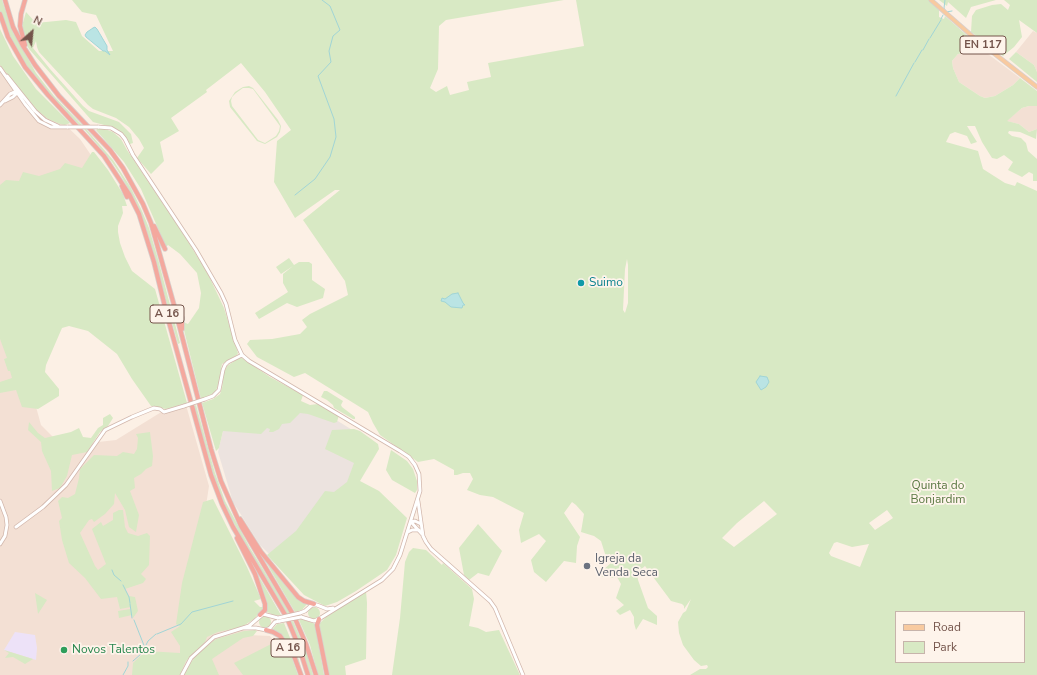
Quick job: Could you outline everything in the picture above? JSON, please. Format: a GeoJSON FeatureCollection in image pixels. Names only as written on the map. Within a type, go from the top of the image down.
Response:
{"type":"FeatureCollection","features":[{"type":"Feature","properties":{"kind":"highway","name":"A 16"},"geometry":{"type":"LineString","coordinates":[[5,0],[14,27],[23,46],[35,65],[59,96],[110,150],[132,182],[143,204],[151,224],[174,305],[211,449],[221,481],[231,506],[246,535],[294,616],[306,644],[316,675]]}},
{"type":"Feature","properties":{"kind":"highway","name":"A 16"},"geometry":{"type":"LineString","coordinates":[[25,0],[21,14],[20,26],[26,46],[35,65]]}},
{"type":"Feature","properties":{"kind":"highway","name":"A 16"},"geometry":{"type":"LineString","coordinates":[[0,14],[4,29]]}},
{"type":"Feature","properties":{"kind":"highway","name":"A 16"},"geometry":{"type":"LineString","coordinates":[[0,21],[17,54],[36,81],[89,138],[119,176],[143,224],[211,475],[222,504],[255,574],[265,604],[265,610],[259,616]]}},
{"type":"Feature","properties":{"kind":"highway"},"geometry":{"type":"LineString","coordinates":[[119,176],[127,197]]}},
{"type":"Feature","properties":{"kind":"highway"},"geometry":{"type":"LineString","coordinates":[[151,224],[165,249]]}},
{"type":"Feature","properties":{"kind":"highway"},"geometry":{"type":"LineString","coordinates":[[156,285],[167,315]]}},
{"type":"Feature","properties":{"kind":"highway"},"geometry":{"type":"LineString","coordinates":[[182,318],[183,341]]}},
{"type":"Feature","properties":{"kind":"highway","name":"A 16"},"geometry":{"type":"LineString","coordinates":[[231,506],[256,544],[298,597],[304,602],[314,604]]}},
{"type":"Feature","properties":{"kind":"highway","name":"A 16"},"geometry":{"type":"LineString","coordinates":[[233,527],[287,618],[299,646],[308,675]]}},
{"type":"Feature","properties":{"kind":"highway","name":"A 16"},"geometry":{"type":"LineString","coordinates":[[320,618],[317,625],[327,675]]}},
{"type":"Feature","properties":{"kind":"highway","name":"A 16"},"geometry":{"type":"LineString","coordinates":[[263,630],[275,632],[280,636],[294,656],[301,675]]}},
{"type":"Feature","properties":{"kind":"main road","name":"EN 117"},"geometry":{"type":"LineString","coordinates":[[931,0],[967,32],[1037,87]]}},
{"type":"Feature","properties":{"kind":"main road"},"geometry":{"type":"LineString","coordinates":[[0,68],[10,84],[40,116],[61,127]]}},
{"type":"Feature","properties":{"kind":"main road"},"geometry":{"type":"LineString","coordinates":[[0,68],[23,101],[39,120],[51,126],[111,128],[121,134],[133,155],[196,250],[221,293],[226,304],[235,340],[242,355],[409,457],[415,465],[419,474],[421,485],[418,499],[397,562],[390,573],[374,585],[314,621],[300,615]]}},
{"type":"Feature","properties":{"kind":"main road"},"geometry":{"type":"LineString","coordinates":[[10,84],[10,94]]}},
{"type":"Feature","properties":{"kind":"main road"},"geometry":{"type":"LineString","coordinates":[[4,102],[10,94],[17,91]]}},
{"type":"Feature","properties":{"kind":"main road"},"geometry":{"type":"LineString","coordinates":[[0,105],[11,98],[17,91]]}},
{"type":"Feature","properties":{"kind":"main road"},"geometry":{"type":"LineString","coordinates":[[11,98],[23,101]]}},
{"type":"Feature","properties":{"kind":"main road"},"geometry":{"type":"LineString","coordinates":[[16,527],[55,497],[66,485],[105,430],[154,408],[160,409],[164,412],[213,396],[219,390],[225,365],[242,355]]}},
{"type":"Feature","properties":{"kind":"main road"},"geometry":{"type":"LineString","coordinates":[[418,499],[423,536]]}},
{"type":"Feature","properties":{"kind":"main road"},"geometry":{"type":"LineString","coordinates":[[0,501],[6,517],[7,525],[5,536],[0,544]]}},
{"type":"Feature","properties":{"kind":"main road"},"geometry":{"type":"LineString","coordinates":[[411,522],[417,522],[422,525]]}},
{"type":"Feature","properties":{"kind":"main road"},"geometry":{"type":"LineString","coordinates":[[411,522],[419,530],[431,549],[490,602],[523,675]]}},
{"type":"Feature","properties":{"kind":"main road"},"geometry":{"type":"LineString","coordinates":[[408,532],[412,530],[419,530]]}},
{"type":"Feature","properties":{"kind":"main road"},"geometry":{"type":"LineString","coordinates":[[241,629],[253,628],[263,630],[272,626],[279,619],[300,615],[314,604],[321,608],[330,609],[338,606]]}},
{"type":"Feature","properties":{"kind":"main road"},"geometry":{"type":"LineString","coordinates":[[320,618],[323,613],[321,608]]}},
{"type":"Feature","properties":{"kind":"main road"},"geometry":{"type":"LineString","coordinates":[[307,609],[307,614],[310,619]]}},
{"type":"Feature","properties":{"kind":"main road"},"geometry":{"type":"LineString","coordinates":[[182,675],[191,658],[208,641],[252,624],[259,616],[266,614],[279,619]]}},
{"type":"Feature","properties":{"kind":"main road"},"geometry":{"type":"LineString","coordinates":[[259,616],[257,625],[263,630]]}},
{"type":"Feature","properties":{"kind":"main road"},"geometry":{"type":"LineString","coordinates":[[270,616],[273,621],[272,626]]}},
{"type":"Feature","properties":{"kind":"shaded area"},"geometry":{"type":"Polygon","coordinates":[[[1033,31],[1037,33],[1037,72],[1034,65],[1016,52],[1033,31]]]}},
{"type":"Feature","properties":{"kind":"shaded area"},"geometry":{"type":"Polygon","coordinates":[[[0,43],[34,95],[80,139],[93,158],[82,175],[0,213],[0,43]]]}},
{"type":"Feature","properties":{"kind":"shaded area"},"geometry":{"type":"Polygon","coordinates":[[[973,51],[988,54],[1020,78],[1013,85],[995,96],[985,98],[980,96],[959,82],[953,68],[952,61],[958,54],[973,51]]]}},
{"type":"Feature","properties":{"kind":"shaded area"},"geometry":{"type":"Polygon","coordinates":[[[1037,106],[1037,129],[1029,132],[1019,124],[1006,121],[1022,108],[1037,106]]]}},
{"type":"Feature","properties":{"kind":"shaded area"},"geometry":{"type":"Polygon","coordinates":[[[0,334],[16,334],[41,425],[62,446],[116,440],[184,398],[209,486],[203,525],[237,616],[248,635],[270,636],[283,653],[290,675],[0,675],[0,334]]]}},
{"type":"Feature","properties":{"kind":"shaded area"},"geometry":{"type":"Polygon","coordinates":[[[282,408],[328,415],[354,431],[365,460],[335,513],[274,559],[260,545],[233,502],[218,452],[223,431],[282,408]]]}},
{"type":"Feature","properties":{"kind":"shaded area"},"geometry":{"type":"Polygon","coordinates":[[[15,632],[35,635],[37,648],[36,660],[4,650],[15,632]]]}},
{"type":"Feature","properties":{"kind":"green space"},"geometry":{"type":"Polygon","coordinates":[[[0,0],[2,0],[13,32],[36,73],[54,96],[82,125],[79,125],[40,84],[26,66],[6,29],[0,11],[0,0]]]}},
{"type":"Feature","properties":{"kind":"green space","name":"Quinta do Bonjardim"},"geometry":{"type":"Polygon","coordinates":[[[72,0],[564,0],[446,20],[439,26],[438,69],[430,88],[436,92],[447,86],[450,95],[469,90],[467,82],[491,77],[488,63],[584,46],[576,0],[929,0],[939,10],[939,17],[944,19],[945,16],[988,54],[973,51],[958,54],[952,61],[953,68],[959,82],[985,98],[995,96],[1013,85],[1020,78],[1037,91],[1037,106],[1022,108],[1007,121],[1019,124],[1029,132],[1037,129],[1036,139],[1020,132],[1009,131],[1008,133],[1012,136],[1021,138],[1026,143],[1028,151],[1037,159],[1037,181],[1033,181],[1033,174],[1029,172],[1022,177],[1008,170],[1013,162],[1004,155],[997,159],[992,158],[982,142],[975,126],[967,126],[977,142],[971,144],[967,136],[955,132],[950,134],[946,142],[978,151],[983,169],[1005,183],[1015,186],[1017,182],[1037,191],[1037,675],[690,675],[700,669],[706,669],[708,667],[707,665],[701,666],[694,660],[683,645],[679,633],[678,622],[683,613],[686,611],[691,599],[684,609],[682,604],[671,601],[645,566],[637,573],[638,580],[648,608],[657,616],[657,625],[643,619],[636,630],[634,617],[630,610],[620,615],[616,611],[624,605],[616,598],[621,584],[617,577],[611,578],[608,575],[602,577],[601,572],[612,562],[606,557],[601,541],[594,536],[581,532],[584,514],[572,502],[564,513],[580,537],[577,546],[576,563],[564,561],[546,582],[534,572],[531,560],[546,541],[539,534],[521,543],[519,530],[524,513],[493,497],[480,495],[467,490],[473,479],[470,473],[454,475],[454,470],[434,459],[418,462],[380,435],[368,412],[305,373],[294,377],[257,357],[247,344],[250,340],[272,339],[300,334],[307,327],[302,320],[310,314],[348,295],[345,281],[303,220],[340,190],[335,190],[295,218],[274,182],[277,141],[291,130],[265,92],[241,63],[206,90],[207,92],[171,118],[179,131],[160,142],[164,161],[151,174],[137,158],[144,148],[129,127],[116,118],[93,109],[88,105],[39,52],[36,41],[33,48],[83,106],[89,111],[119,122],[131,134],[133,143],[130,144],[118,130],[93,122],[29,49],[23,38],[22,26],[26,12],[36,23],[66,20],[76,22],[82,36],[99,51],[113,51],[96,15],[82,12],[72,0]],[[627,259],[625,269],[623,310],[625,313],[628,303],[627,259]],[[764,501],[737,523],[722,538],[734,547],[777,514],[764,501]],[[887,510],[869,523],[875,530],[893,518],[887,510]],[[837,542],[834,543],[829,553],[831,556],[860,567],[869,544],[852,547],[837,542]]]}},
{"type":"Feature","properties":{"kind":"green space"},"geometry":{"type":"Polygon","coordinates":[[[939,0],[996,0],[971,7],[966,18],[948,2],[947,6],[939,0]]]}},
{"type":"Feature","properties":{"kind":"green space"},"geometry":{"type":"Polygon","coordinates":[[[1004,0],[1037,0],[1037,33],[1019,20],[1022,37],[1014,47],[1003,56],[971,32],[972,16],[976,10],[1001,4],[1008,10],[1010,5],[1004,0]]]}},
{"type":"Feature","properties":{"kind":"green space"},"geometry":{"type":"Polygon","coordinates":[[[0,29],[13,56],[36,89],[70,123],[65,125],[60,124],[48,119],[37,110],[0,65],[0,29]]]}},
{"type":"Feature","properties":{"kind":"green space"},"geometry":{"type":"Polygon","coordinates":[[[1016,52],[1034,65],[1037,72],[1037,82],[1009,59],[1016,52]]]}},
{"type":"Feature","properties":{"kind":"green space"},"geometry":{"type":"Polygon","coordinates":[[[249,86],[253,88],[281,126],[277,137],[265,144],[257,141],[230,107],[229,101],[235,92],[243,87],[249,86]],[[243,88],[232,97],[232,106],[258,140],[265,143],[276,136],[280,126],[253,89],[243,88]]]}},
{"type":"Feature","properties":{"kind":"green space"},"geometry":{"type":"Polygon","coordinates":[[[84,129],[86,129],[113,160],[131,188],[142,211],[149,228],[158,259],[180,343],[178,344],[146,229],[136,203],[112,162],[84,129]]]}},
{"type":"Feature","properties":{"kind":"green space"},"geometry":{"type":"Polygon","coordinates":[[[105,129],[113,132],[121,139],[208,274],[224,308],[238,353],[222,364],[216,391],[211,395],[201,399],[183,326],[183,322],[188,324],[199,308],[201,293],[197,273],[180,254],[168,245],[166,247],[141,189],[124,162],[96,130],[105,129]]]}},
{"type":"Feature","properties":{"kind":"green space"},"geometry":{"type":"Polygon","coordinates":[[[92,152],[94,152],[108,170],[123,194],[127,206],[122,206],[123,213],[118,226],[120,243],[132,271],[155,289],[187,403],[166,409],[151,406],[117,354],[88,331],[69,326],[62,328],[46,365],[45,372],[59,389],[59,396],[38,409],[22,407],[16,390],[0,393],[0,382],[12,378],[4,359],[7,358],[0,339],[0,185],[6,180],[19,181],[23,172],[39,176],[60,169],[65,163],[82,168],[92,152]]]}},
{"type":"Feature","properties":{"kind":"green space"},"geometry":{"type":"Polygon","coordinates":[[[289,258],[294,265],[299,262],[309,262],[312,264],[312,280],[325,289],[323,298],[297,307],[287,303],[259,319],[255,313],[288,292],[283,283],[283,274],[293,266],[281,274],[276,267],[289,258]]]}},
{"type":"Feature","properties":{"kind":"green space"},"geometry":{"type":"Polygon","coordinates":[[[239,358],[242,358],[270,377],[303,395],[301,401],[310,405],[318,404],[339,415],[337,422],[334,423],[308,414],[300,413],[290,423],[282,424],[279,429],[273,432],[269,432],[270,429],[267,428],[261,434],[223,431],[219,448],[216,451],[202,403],[213,399],[220,394],[224,372],[227,366],[239,358]]]}},
{"type":"Feature","properties":{"kind":"green space"},"geometry":{"type":"Polygon","coordinates":[[[324,391],[327,391],[343,401],[341,405],[342,407],[355,417],[355,419],[334,408],[333,405],[321,397],[324,391]]]}},
{"type":"Feature","properties":{"kind":"green space"},"geometry":{"type":"Polygon","coordinates":[[[196,405],[215,473],[225,501],[250,548],[290,613],[287,614],[244,542],[223,502],[204,442],[194,406],[196,405]]]}},
{"type":"Feature","properties":{"kind":"green space"},"geometry":{"type":"Polygon","coordinates":[[[110,414],[113,418],[108,426],[100,432],[87,452],[72,455],[67,476],[60,488],[52,491],[51,471],[42,451],[41,442],[28,430],[29,422],[38,433],[45,438],[71,432],[79,428],[83,437],[91,438],[98,428],[103,425],[103,418],[110,414]]]}},
{"type":"Feature","properties":{"kind":"green space"},"geometry":{"type":"Polygon","coordinates":[[[354,429],[360,431],[378,444],[379,449],[360,481],[379,491],[407,518],[396,555],[387,570],[356,591],[337,602],[325,606],[304,595],[267,555],[296,531],[325,491],[334,492],[347,482],[354,463],[325,449],[332,430],[354,429]]]}},
{"type":"Feature","properties":{"kind":"green space"},"geometry":{"type":"Polygon","coordinates":[[[150,432],[153,456],[152,466],[134,478],[135,488],[130,491],[139,515],[136,532],[129,527],[125,510],[115,493],[114,504],[105,514],[94,522],[92,519],[89,520],[80,533],[98,570],[106,564],[92,529],[101,522],[103,526],[113,520],[113,513],[123,510],[125,527],[128,533],[138,536],[147,533],[150,536],[149,565],[141,574],[146,579],[143,583],[125,589],[129,596],[135,597],[138,611],[133,618],[132,615],[119,618],[118,611],[130,609],[131,612],[131,607],[120,609],[117,597],[101,599],[85,578],[69,563],[62,540],[59,521],[62,518],[58,501],[62,497],[68,498],[75,494],[80,469],[94,455],[117,456],[123,452],[134,454],[137,449],[138,438],[136,434],[150,432]]]}},
{"type":"Feature","properties":{"kind":"green space"},"geometry":{"type":"Polygon","coordinates":[[[391,450],[407,461],[413,469],[417,481],[417,490],[415,493],[392,480],[386,470],[391,450]]]}},
{"type":"Feature","properties":{"kind":"green space"},"geometry":{"type":"Polygon","coordinates":[[[213,499],[247,567],[261,599],[254,601],[260,607],[263,607],[262,611],[254,619],[242,627],[218,632],[207,637],[205,642],[186,661],[180,675],[132,675],[133,663],[146,651],[180,653],[180,646],[171,632],[180,626],[176,624],[182,583],[203,502],[213,499]]]}},
{"type":"Feature","properties":{"kind":"green space"},"geometry":{"type":"Polygon","coordinates":[[[478,524],[502,551],[489,576],[478,573],[469,580],[464,575],[459,548],[478,524]]]}},
{"type":"Feature","properties":{"kind":"green space"},"geometry":{"type":"Polygon","coordinates":[[[413,548],[426,550],[472,589],[474,599],[469,626],[486,632],[499,630],[520,675],[392,675],[400,618],[405,562],[409,552],[413,548]]]}},
{"type":"Feature","properties":{"kind":"green space"},"geometry":{"type":"Polygon","coordinates":[[[264,559],[300,601],[307,604],[302,610],[295,612],[264,559]]]}},
{"type":"Feature","properties":{"kind":"green space"},"geometry":{"type":"Polygon","coordinates":[[[258,575],[281,615],[273,616],[266,612],[267,607],[257,577],[258,575]]]}},
{"type":"Feature","properties":{"kind":"green space"},"geometry":{"type":"Polygon","coordinates":[[[366,591],[366,659],[345,666],[346,675],[329,675],[319,625],[326,617],[366,591]]]}},
{"type":"Feature","properties":{"kind":"green space"},"geometry":{"type":"Polygon","coordinates":[[[35,593],[47,600],[38,614],[35,593]]]}},
{"type":"Feature","properties":{"kind":"green space"},"geometry":{"type":"Polygon","coordinates":[[[314,607],[318,609],[320,613],[318,617],[314,619],[310,617],[308,613],[310,609],[314,607]]]}},
{"type":"Feature","properties":{"kind":"green space"},"geometry":{"type":"Polygon","coordinates":[[[265,616],[269,618],[271,622],[269,626],[265,628],[261,626],[259,622],[261,618],[265,616]]]}},
{"type":"Feature","properties":{"kind":"green space"},"geometry":{"type":"Polygon","coordinates":[[[302,619],[315,624],[324,675],[318,675],[310,645],[299,620],[302,619]]]}},
{"type":"Feature","properties":{"kind":"green space"},"geometry":{"type":"Polygon","coordinates":[[[293,621],[307,653],[313,675],[310,675],[300,643],[290,622],[293,621]]]}},
{"type":"Feature","properties":{"kind":"green space"},"geometry":{"type":"Polygon","coordinates":[[[284,623],[299,660],[303,675],[299,665],[281,636],[272,630],[277,624],[284,623]]]}},
{"type":"Feature","properties":{"kind":"green space"},"geometry":{"type":"Polygon","coordinates":[[[244,631],[257,631],[253,636],[243,638],[212,659],[219,675],[184,675],[188,666],[196,656],[216,639],[244,631]]]}},
{"type":"Feature","properties":{"kind":"green space"},"geometry":{"type":"Polygon","coordinates":[[[279,640],[292,658],[298,675],[243,675],[234,663],[279,640]]]}},
{"type":"Feature","properties":{"kind":"green space"},"geometry":{"type":"Polygon","coordinates":[[[4,650],[33,659],[25,664],[13,657],[5,658],[9,653],[4,650]]]}},
{"type":"Feature","properties":{"kind":"water"},"geometry":{"type":"Polygon","coordinates":[[[95,27],[107,46],[107,50],[110,55],[86,37],[85,35],[87,32],[95,27]]]}},
{"type":"Feature","properties":{"kind":"water"},"geometry":{"type":"Polygon","coordinates":[[[458,293],[465,305],[463,305],[462,308],[451,307],[445,302],[441,301],[442,298],[445,299],[452,294],[458,293]]]}},
{"type":"Feature","properties":{"kind":"water"},"geometry":{"type":"Polygon","coordinates":[[[760,376],[767,377],[769,382],[766,387],[761,390],[756,382],[760,376]]]}},
{"type":"Feature","properties":{"kind":"waterway"},"geometry":{"type":"LineString","coordinates":[[295,195],[315,179],[330,157],[336,137],[334,119],[318,76],[331,62],[329,51],[333,36],[340,30],[330,6],[322,0]]}},
{"type":"Feature","properties":{"kind":"waterway"},"geometry":{"type":"LineString","coordinates":[[945,0],[944,8],[946,12],[952,11]]}},
{"type":"Feature","properties":{"kind":"waterway"},"geometry":{"type":"LineString","coordinates":[[941,19],[943,15]]}},
{"type":"Feature","properties":{"kind":"waterway"},"geometry":{"type":"LineString","coordinates":[[930,38],[941,20]]}},
{"type":"Feature","properties":{"kind":"waterway"},"geometry":{"type":"LineString","coordinates":[[923,50],[929,39]]}},
{"type":"Feature","properties":{"kind":"waterway"},"geometry":{"type":"LineString","coordinates":[[915,62],[922,50]]}},
{"type":"Feature","properties":{"kind":"waterway"},"geometry":{"type":"LineString","coordinates":[[896,96],[914,63]]}},
{"type":"Feature","properties":{"kind":"waterway"},"geometry":{"type":"LineString","coordinates":[[112,570],[114,575],[121,581]]}},
{"type":"Feature","properties":{"kind":"waterway"},"geometry":{"type":"LineString","coordinates":[[123,585],[129,597],[130,603]]}},
{"type":"Feature","properties":{"kind":"waterway"},"geometry":{"type":"LineString","coordinates":[[157,634],[181,624],[192,612],[233,601]]}},
{"type":"Feature","properties":{"kind":"waterway"},"geometry":{"type":"LineString","coordinates":[[130,604],[132,618]]}},
{"type":"Feature","properties":{"kind":"waterway"},"geometry":{"type":"LineString","coordinates":[[133,661],[145,648],[134,620]]}},
{"type":"Feature","properties":{"kind":"waterway"},"geometry":{"type":"LineString","coordinates":[[145,647],[148,641],[156,634]]}},
{"type":"Feature","properties":{"kind":"waterway"},"geometry":{"type":"LineString","coordinates":[[123,675],[128,666],[128,662]]}},
{"type":"Feature","properties":{"kind":"place","name":"Suimo"},"geometry":{"type":"Point","coordinates":[581,283]}},
{"type":"Feature","properties":{"kind":"place","name":"Igreja da Venda Seca"},"geometry":{"type":"Point","coordinates":[587,566]}},
{"type":"Feature","properties":{"kind":"place","name":"Novos Talentos"},"geometry":{"type":"Point","coordinates":[64,650]}}]}
